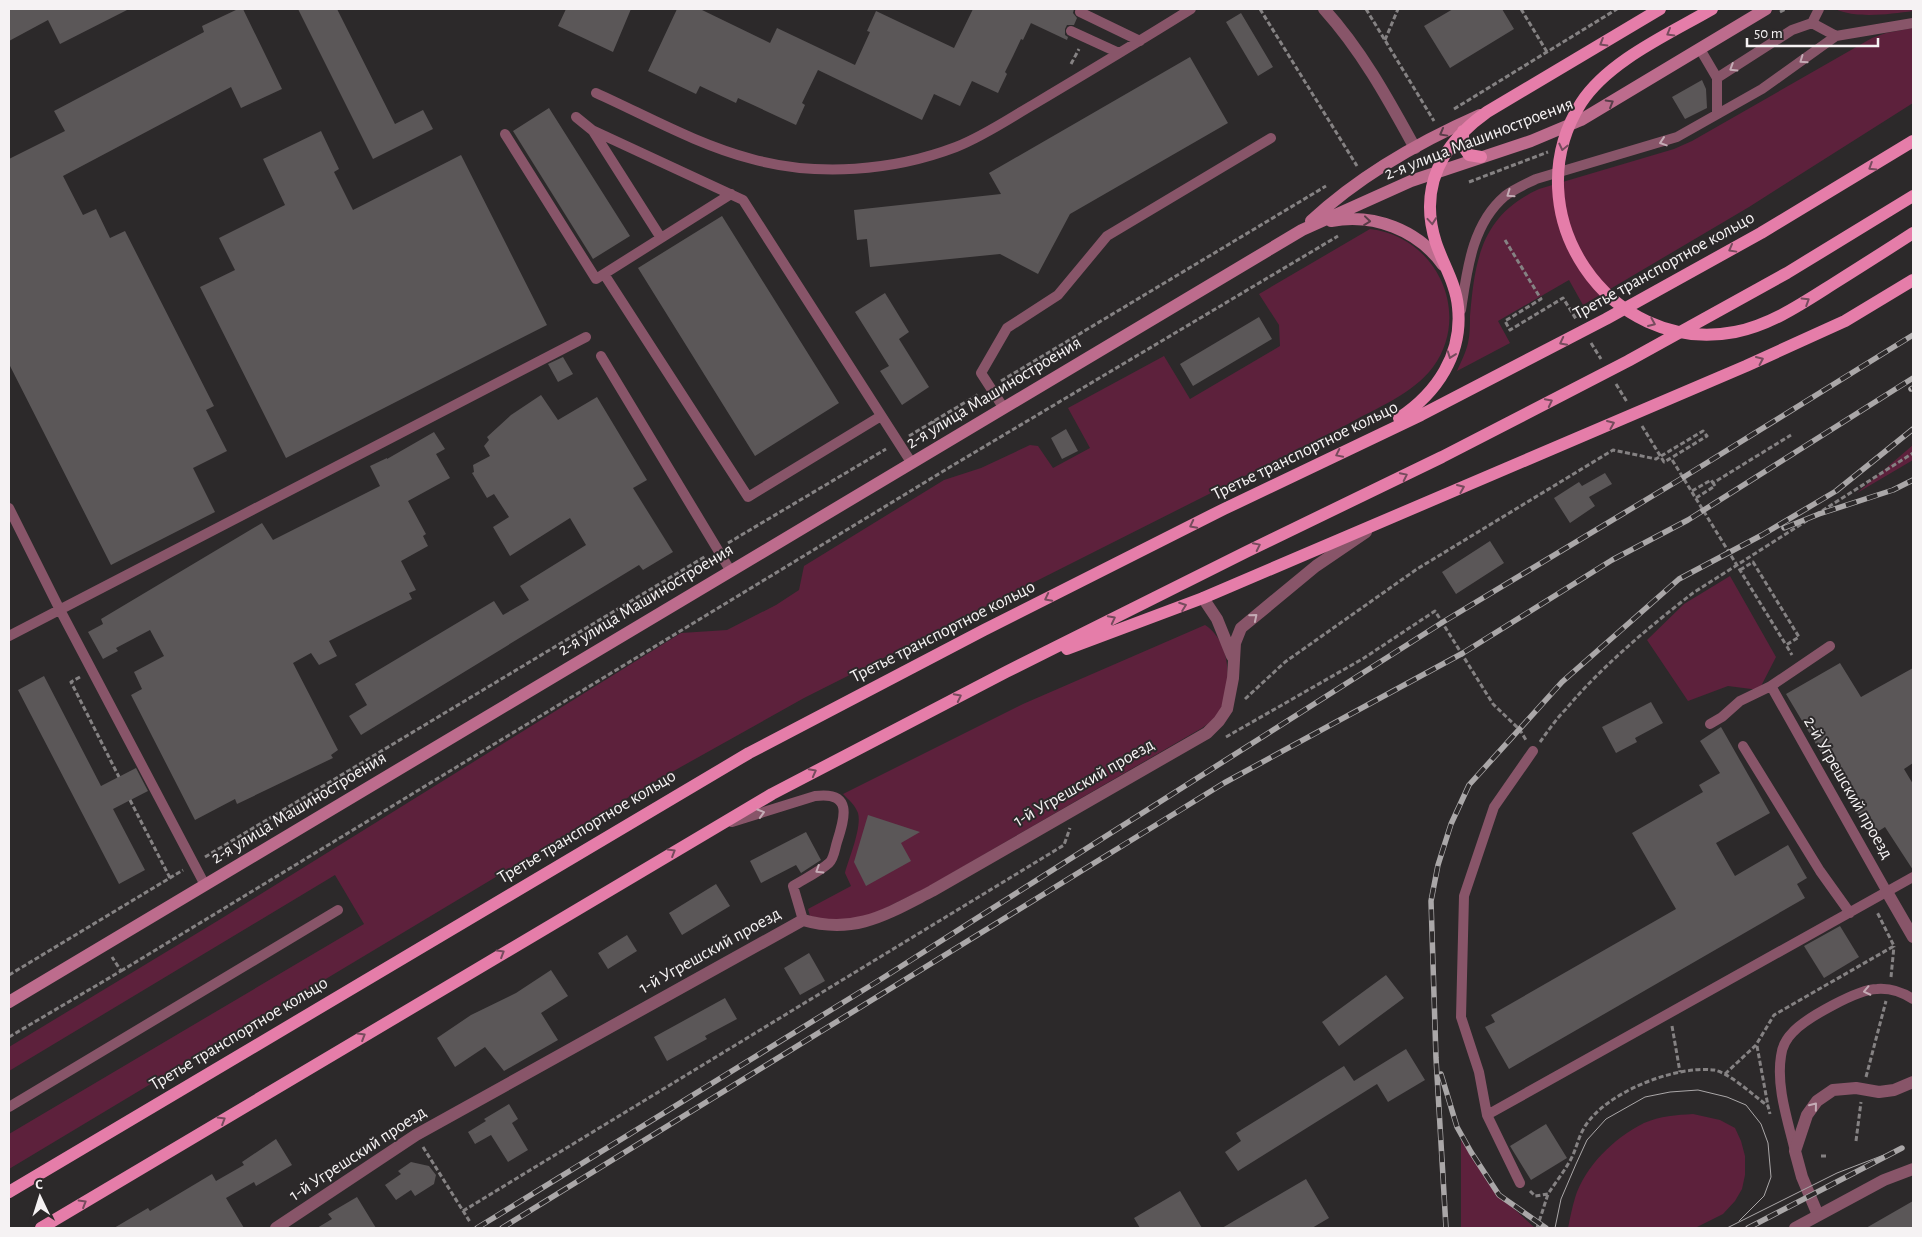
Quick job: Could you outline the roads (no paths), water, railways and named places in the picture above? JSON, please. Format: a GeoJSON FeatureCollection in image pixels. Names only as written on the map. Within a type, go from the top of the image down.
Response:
{"type":"FeatureCollection","features":[{"type":"Feature","properties":{"kind":"main road","name":"2-я улица Машиностроения"},"geometry":{"type":"LineString","coordinates":[[1302,230],[1366,177],[1454,127],[1487,112],[1660,9]]}},
{"type":"Feature","properties":{"kind":"main road"},"geometry":{"type":"LineString","coordinates":[[1712,9],[1611,69],[1594,86],[1571,122],[1560,161],[1558,182],[1559,206],[1573,249],[1584,268],[1598,286],[1631,313],[1669,330],[1715,334],[1735,332],[1756,326],[1792,309],[1913,233]]}},
{"type":"Feature","properties":{"kind":"main road","name":"2-я улица Машиностроения"},"geometry":{"type":"LineString","coordinates":[[9,1002],[1302,230],[1411,181],[1531,141],[1581,120],[1766,9]]}},
{"type":"Feature","properties":{"kind":"main road"},"geometry":{"type":"LineString","coordinates":[[1359,444],[1412,409],[1436,386],[1453,353],[1459,321],[1458,306],[1449,273],[1432,227],[1431,208],[1435,172],[1441,159],[1463,131],[1487,112]]}},
{"type":"Feature","properties":{"kind":"main road"},"geometry":{"type":"LineString","coordinates":[[1463,131],[1463,146],[1469,155],[1481,157]]}},
{"type":"Feature","properties":{"kind":"main road","name":"Третье транспортное кольцо"},"geometry":{"type":"LineString","coordinates":[[9,1192],[757,748],[1002,621],[1606,319],[1761,233],[1913,141]]}},
{"type":"Feature","properties":{"kind":"main road"},"geometry":{"type":"LineString","coordinates":[[41,1228],[714,827],[828,764],[1006,672],[1442,457],[1628,361],[1787,272],[1913,196]]}},
{"type":"Feature","properties":{"kind":"main road"},"geometry":{"type":"LineString","coordinates":[[1302,230],[1343,219],[1368,220],[1386,224],[1401,230],[1429,248],[1449,273]]}},
{"type":"Feature","properties":{"kind":"main road"},"geometry":{"type":"LineString","coordinates":[[1006,672],[1203,598],[1800,342],[1845,320],[1913,280]]}},
{"type":"Feature","properties":{"kind":"main road"},"geometry":{"type":"LineString","coordinates":[[46,1228],[66,1213]]}},
{"type":"Feature","properties":{"kind":"street"},"geometry":{"type":"LineString","coordinates":[[1324,9],[1340,26],[1371,69],[1416,148]]}},
{"type":"Feature","properties":{"kind":"street","name":"1-й Угрешский проезд"},"geometry":{"type":"LineString","coordinates":[[276,1228],[416,1135],[803,920],[817,924],[854,925],[871,921],[932,891],[1207,733],[1219,722],[1227,710],[1233,678],[1235,643],[1241,628],[1316,566],[1375,525]]}},
{"type":"Feature","properties":{"kind":"street","name":"1-й Угрешский проезд"},"geometry":{"type":"LineString","coordinates":[[1203,598],[1217,619],[1233,658]]}},
{"type":"Feature","properties":{"kind":"street","name":"2-й Угрешский проезд"},"geometry":{"type":"LineString","coordinates":[[1887,892],[1913,937]]}},
{"type":"Feature","properties":{"kind":"street"},"geometry":{"type":"LineString","coordinates":[[1818,1215],[1802,1177],[1794,1151],[1806,1116],[1817,1101],[1833,1090],[1856,1088],[1878,1092],[1894,1090],[1913,1082]]}},
{"type":"Feature","properties":{"kind":"street"},"geometry":{"type":"LineString","coordinates":[[1795,1228],[1884,1180],[1913,1169]]}},
{"type":"Feature","properties":{"kind":"lane"},"geometry":{"type":"LineString","coordinates":[[596,93],[720,150],[753,160],[779,165],[851,169],[882,166],[918,159],[957,146],[990,130],[1191,9]]}},
{"type":"Feature","properties":{"kind":"lane"},"geometry":{"type":"LineString","coordinates":[[1717,78],[1792,30],[1812,23],[1819,9]]}},
{"type":"Feature","properties":{"kind":"lane"},"geometry":{"type":"LineString","coordinates":[[1080,12],[1140,41]]}},
{"type":"Feature","properties":{"kind":"lane"},"geometry":{"type":"LineString","coordinates":[[1812,23],[1836,36]]}},
{"type":"Feature","properties":{"kind":"lane"},"geometry":{"type":"LineString","coordinates":[[1459,321],[1467,271],[1477,238],[1489,214],[1505,196],[1536,179],[1677,137],[1762,89],[1836,36],[1913,24]]}},
{"type":"Feature","properties":{"kind":"lane"},"geometry":{"type":"LineString","coordinates":[[1071,31],[1119,53]]}},
{"type":"Feature","properties":{"kind":"lane"},"geometry":{"type":"LineString","coordinates":[[1700,49],[1717,78],[1717,114]]}},
{"type":"Feature","properties":{"kind":"lane"},"geometry":{"type":"LineString","coordinates":[[576,117],[592,130],[742,200],[911,462]]}},
{"type":"Feature","properties":{"kind":"lane"},"geometry":{"type":"LineString","coordinates":[[592,130],[661,238]]}},
{"type":"Feature","properties":{"kind":"lane"},"geometry":{"type":"LineString","coordinates":[[505,134],[596,278],[731,194]]}},
{"type":"Feature","properties":{"kind":"lane"},"geometry":{"type":"LineString","coordinates":[[1003,407],[982,373],[1007,328],[1058,295],[1107,236],[1271,138]]}},
{"type":"Feature","properties":{"kind":"lane"},"geometry":{"type":"LineString","coordinates":[[604,274],[748,497],[882,416]]}},
{"type":"Feature","properties":{"kind":"lane"},"geometry":{"type":"LineString","coordinates":[[9,636],[59,608],[586,336]]}},
{"type":"Feature","properties":{"kind":"lane"},"geometry":{"type":"LineString","coordinates":[[601,356],[730,570]]}},
{"type":"Feature","properties":{"kind":"lane"},"geometry":{"type":"LineString","coordinates":[[9,508],[92,672],[205,885]]}},
{"type":"Feature","properties":{"kind":"lane"},"geometry":{"type":"LineString","coordinates":[[1710,724],[1722,718],[1740,701],[1771,686],[1830,646]]}},
{"type":"Feature","properties":{"kind":"lane","name":"2-й Угрешский проезд"},"geometry":{"type":"LineString","coordinates":[[1771,686],[1887,892]]}},
{"type":"Feature","properties":{"kind":"lane"},"geometry":{"type":"LineString","coordinates":[[1744,746],[1820,871],[1850,913]]}},
{"type":"Feature","properties":{"kind":"lane"},"geometry":{"type":"LineString","coordinates":[[1520,1183],[1487,1115],[1479,1072],[1461,1017],[1464,896],[1494,807],[1533,751]]}},
{"type":"Feature","properties":{"kind":"lane"},"geometry":{"type":"LineString","coordinates":[[714,827],[815,796],[826,794],[836,796],[842,802],[844,821],[830,862],[793,886],[803,920]]}},
{"type":"Feature","properties":{"kind":"lane"},"geometry":{"type":"LineString","coordinates":[[1487,1115],[1913,877]]}},
{"type":"Feature","properties":{"kind":"lane"},"geometry":{"type":"LineString","coordinates":[[9,1107],[338,910]]}},
{"type":"Feature","properties":{"kind":"lane"},"geometry":{"type":"LineString","coordinates":[[1794,1151],[1779,1073],[1784,1043],[1794,1031],[1814,1017],[1860,992],[1877,989],[1895,990],[1913,999]]}},
{"type":"Feature","properties":{"kind":"tram line"},"geometry":{"type":"LineString","coordinates":[[1555,1228],[1561,1199],[1587,1140],[1606,1119],[1645,1097],[1670,1092],[1698,1090],[1727,1097],[1746,1105],[1761,1124],[1768,1143],[1771,1177],[1764,1196],[1739,1221]]}},
{"type":"Feature","properties":{"kind":"tram line"},"geometry":{"type":"LineString","coordinates":[[1727,1228],[1837,1173],[1902,1148]]}},
{"type":"Feature","properties":{"kind":"railway"},"geometry":{"type":"LineString","coordinates":[[477,1228],[878,981],[1443,622],[1679,480],[1913,335]]}},
{"type":"Feature","properties":{"kind":"railway"},"geometry":{"type":"LineString","coordinates":[[502,1228],[1224,783],[1463,653],[1612,560],[1688,520],[1913,378]]}},
{"type":"Feature","properties":{"kind":"railway"},"geometry":{"type":"LineString","coordinates":[[1446,1228],[1436,1058],[1431,901],[1438,865],[1451,824],[1469,785],[1562,682],[1679,579],[1762,535],[1836,491],[1913,429]]}},
{"type":"Feature","properties":{"kind":"railway"},"geometry":{"type":"LineString","coordinates":[[1784,528],[1819,514],[1893,490],[1913,480]]}},
{"type":"Feature","properties":{"kind":"railway"},"geometry":{"type":"LineString","coordinates":[[1441,1074],[1457,1127],[1499,1195],[1546,1228]]}},
{"type":"Feature","properties":{"kind":"railway"},"geometry":{"type":"LineString","coordinates":[[1748,1228],[1902,1148]]}}]}
